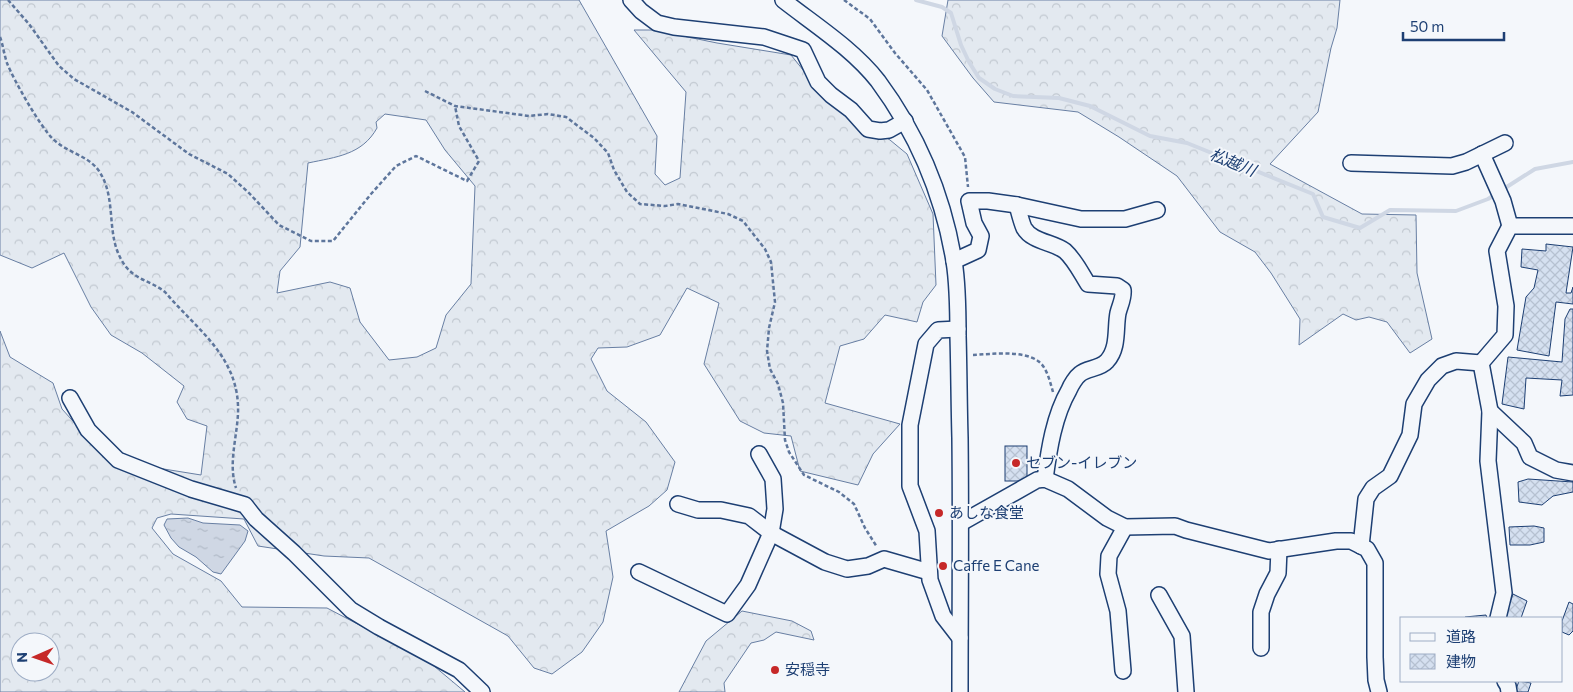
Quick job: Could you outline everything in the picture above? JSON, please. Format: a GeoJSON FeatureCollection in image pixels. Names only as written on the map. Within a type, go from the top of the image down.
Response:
{"type":"FeatureCollection","features":[{"type":"Feature","properties":{"kind":"street"},"geometry":{"type":"LineString","coordinates":[[631,0],[641,11],[657,23],[674,27],[764,37],[803,50],[818,82],[831,95],[851,110],[868,129],[889,130],[904,121]]}},
{"type":"Feature","properties":{"kind":"street"},"geometry":{"type":"LineString","coordinates":[[783,0],[853,54],[877,80],[904,121],[923,156],[936,188],[954,261],[958,328],[961,523],[960,692]]}},
{"type":"Feature","properties":{"kind":"street"},"geometry":{"type":"LineString","coordinates":[[1351,163],[1452,166],[1466,162],[1505,143]]}},
{"type":"Feature","properties":{"kind":"street"},"geometry":{"type":"LineString","coordinates":[[1481,364],[1505,335],[1506,306],[1497,250],[1510,226],[1503,201],[1482,154]]}},
{"type":"Feature","properties":{"kind":"street"},"geometry":{"type":"LineString","coordinates":[[954,261],[978,250],[981,236],[974,223],[969,201],[988,201],[1017,205],[1081,219],[1125,219],[1157,210]]}},
{"type":"Feature","properties":{"kind":"street"},"geometry":{"type":"LineString","coordinates":[[1017,205],[1024,227],[1030,236],[1066,252],[1088,284],[1116,286],[1123,290],[1124,296],[1118,314],[1114,347],[1108,361],[1097,368],[1080,373],[1069,389],[1060,410],[1048,449],[1045,479]]}},
{"type":"Feature","properties":{"kind":"street"},"geometry":{"type":"LineString","coordinates":[[1510,226],[1573,226]]}},
{"type":"Feature","properties":{"kind":"street"},"geometry":{"type":"LineString","coordinates":[[958,328],[938,330],[926,344],[910,425],[910,486],[927,531],[930,580],[943,616],[960,638]]}},
{"type":"Feature","properties":{"kind":"street"},"geometry":{"type":"LineString","coordinates":[[1361,546],[1366,498],[1373,488],[1390,476],[1410,435],[1414,404],[1428,380],[1442,366],[1456,361],[1481,364]]}},
{"type":"Feature","properties":{"kind":"street"},"geometry":{"type":"LineString","coordinates":[[1481,364],[1490,411],[1488,461],[1504,593],[1498,617]]}},
{"type":"Feature","properties":{"kind":"street"},"geometry":{"type":"LineString","coordinates":[[70,398],[88,430],[118,460],[191,489],[244,505],[256,519],[294,553],[351,610],[459,670],[482,692]]}},
{"type":"Feature","properties":{"kind":"street"},"geometry":{"type":"LineString","coordinates":[[1490,411],[1524,443],[1530,456],[1556,470],[1573,473]]}},
{"type":"Feature","properties":{"kind":"street"},"geometry":{"type":"LineString","coordinates":[[639,572],[727,614],[748,585],[771,534],[775,509],[773,478],[759,454]]}},
{"type":"Feature","properties":{"kind":"street"},"geometry":{"type":"LineString","coordinates":[[961,523],[1037,480],[1045,479],[1068,489],[1108,518],[1124,527],[1175,526],[1269,551],[1336,541],[1351,541],[1367,550],[1375,563],[1375,657],[1378,691]]}},
{"type":"Feature","properties":{"kind":"street"},"geometry":{"type":"LineString","coordinates":[[678,504],[698,510],[721,510],[749,516],[771,534],[825,562],[847,569],[868,566],[884,559],[930,572]]}},
{"type":"Feature","properties":{"kind":"street"},"geometry":{"type":"LineString","coordinates":[[1123,671],[1118,611],[1108,574],[1109,556],[1124,527]]}},
{"type":"Feature","properties":{"kind":"street"},"geometry":{"type":"LineString","coordinates":[[1261,648],[1261,612],[1267,594],[1278,573],[1280,549]]}},
{"type":"Feature","properties":{"kind":"street"},"geometry":{"type":"LineString","coordinates":[[1159,595],[1182,636],[1186,692]]}},
{"type":"Feature","properties":{"kind":"path"},"geometry":{"type":"LineString","coordinates":[[8,0],[29,24],[59,66],[74,79],[132,112],[189,154],[228,174],[249,192],[279,225],[311,241],[333,242],[396,166],[416,156],[467,181],[479,161],[459,126],[455,106]]}},
{"type":"Feature","properties":{"kind":"path"},"geometry":{"type":"LineString","coordinates":[[844,0],[870,19],[895,53],[927,90],[965,157],[969,201]]}},
{"type":"Feature","properties":{"kind":"path"},"geometry":{"type":"LineString","coordinates":[[0,37],[15,79],[51,138],[64,148],[94,165],[107,185],[110,197],[113,238],[125,266],[133,274],[158,286],[165,292],[213,342],[224,357],[237,393],[238,412],[232,468],[233,480],[244,505]]}},
{"type":"Feature","properties":{"kind":"path"},"geometry":{"type":"LineString","coordinates":[[425,91],[455,106],[529,116],[548,114],[566,118],[594,138],[608,153],[614,170],[627,192],[640,204],[652,206],[678,204],[728,214],[743,221],[765,250],[771,262],[775,302],[768,328],[767,351],[770,368],[784,403],[785,440],[788,452],[804,476],[839,492],[854,504],[865,528],[884,559]]}},
{"type":"Feature","properties":{"kind":"path"},"geometry":{"type":"LineString","coordinates":[[958,355],[1024,355],[1039,361],[1047,373],[1060,410]]}},
{"type":"Feature","properties":{"kind":"green space"},"geometry":{"type":"Polygon","coordinates":[[[0,0],[579,0],[657,136],[655,174],[665,185],[680,178],[686,92],[634,30],[654,30],[791,55],[828,101],[890,140],[907,154],[933,214],[936,285],[923,302],[917,322],[885,315],[864,339],[840,346],[825,403],[900,424],[873,454],[858,485],[800,471],[791,436],[764,433],[740,421],[704,364],[719,303],[687,288],[660,335],[627,347],[598,348],[591,359],[607,391],[646,422],[675,462],[667,490],[649,506],[606,531],[613,577],[603,622],[582,652],[552,674],[534,668],[508,636],[369,558],[324,556],[258,546],[244,519],[171,514],[157,518],[152,528],[173,554],[221,581],[242,607],[327,608],[428,661],[465,692],[0,692],[0,331],[10,357],[53,383],[62,409],[108,460],[201,475],[207,426],[187,419],[177,402],[184,386],[142,353],[111,335],[91,307],[64,253],[32,268],[0,255],[0,0]],[[385,114],[376,122],[377,128],[364,144],[347,153],[308,163],[300,247],[280,271],[277,293],[330,282],[350,288],[360,322],[389,360],[417,357],[436,348],[446,315],[471,284],[475,186],[445,150],[426,120],[385,114]]]}},
{"type":"Feature","properties":{"kind":"green space"},"geometry":{"type":"Polygon","coordinates":[[[948,0],[1340,0],[1337,28],[1318,112],[1270,164],[1362,214],[1416,215],[1417,273],[1432,339],[1410,353],[1387,322],[1369,317],[1356,320],[1343,314],[1299,345],[1300,319],[1271,273],[1255,252],[1220,232],[1177,176],[1078,112],[994,102],[973,78],[942,36],[948,0]]]}},
{"type":"Feature","properties":{"kind":"green space"},"geometry":{"type":"Polygon","coordinates":[[[742,611],[792,621],[811,631],[814,640],[776,632],[764,640],[751,643],[724,683],[725,692],[679,692],[706,641],[742,611]]]}},
{"type":"Feature","properties":{"kind":"water"},"geometry":{"type":"Polygon","coordinates":[[[188,518],[203,523],[240,525],[248,531],[245,541],[221,574],[213,572],[196,557],[179,547],[171,538],[164,525],[167,519],[188,518]]]}},
{"type":"Feature","properties":{"kind":"building"},"geometry":{"type":"Polygon","coordinates":[[[1546,244],[1573,247],[1566,293],[1571,293],[1573,287],[1573,304],[1556,302],[1549,356],[1517,350],[1526,297],[1534,288],[1538,270],[1521,267],[1522,249],[1546,251],[1546,244]]]}},
{"type":"Feature","properties":{"kind":"building"},"geometry":{"type":"Polygon","coordinates":[[[1570,309],[1573,309],[1573,395],[1560,396],[1562,380],[1526,378],[1524,409],[1502,404],[1508,357],[1562,362],[1565,319],[1570,309]]]}},
{"type":"Feature","properties":{"kind":"building","name":"セブン-イレブン"},"geometry":{"type":"Polygon","coordinates":[[[1005,446],[1027,446],[1027,481],[1005,481],[1005,446]]]}},
{"type":"Feature","properties":{"kind":"building"},"geometry":{"type":"Polygon","coordinates":[[[1528,479],[1573,482],[1573,492],[1553,496],[1542,505],[1519,502],[1518,482],[1528,479]]]}},
{"type":"Feature","properties":{"kind":"building"},"geometry":{"type":"Polygon","coordinates":[[[1534,526],[1544,528],[1544,542],[1530,545],[1510,545],[1509,527],[1534,526]]]}},
{"type":"Feature","properties":{"kind":"building"},"geometry":{"type":"Polygon","coordinates":[[[1513,594],[1527,601],[1521,617],[1504,617],[1513,594]]]}},
{"type":"Feature","properties":{"kind":"building"},"geometry":{"type":"Polygon","coordinates":[[[1569,602],[1573,604],[1573,631],[1569,635],[1563,632],[1563,618],[1569,602]]]}},
{"type":"Feature","properties":{"kind":"building"},"geometry":{"type":"Polygon","coordinates":[[[1486,615],[1487,617],[1465,617],[1486,615]]]}},
{"type":"Feature","properties":{"kind":"building"},"geometry":{"type":"Polygon","coordinates":[[[1519,682],[1531,683],[1528,692],[1515,692],[1519,682]]]}},
{"type":"Feature","properties":{"kind":"waterway","name":"松越川"},"geometry":{"type":"LineString","coordinates":[[916,0],[942,7],[951,13],[961,45],[969,62],[979,78],[995,89],[1013,96],[1059,98],[1090,106],[1150,136],[1187,143],[1313,194],[1323,217],[1360,228],[1390,210],[1456,211],[1496,194]]}},
{"type":"Feature","properties":{"kind":"waterway","name":"松越川"},"geometry":{"type":"LineString","coordinates":[[1502,190],[1535,169],[1573,162]]}},
{"type":"Feature","properties":{"kind":"place","name":"セブン-イレブン"},"geometry":{"type":"Point","coordinates":[1016,463]}},
{"type":"Feature","properties":{"kind":"place","name":"あしな食堂"},"geometry":{"type":"Point","coordinates":[939,513]}},
{"type":"Feature","properties":{"kind":"place","name":"Caffe E Cane"},"geometry":{"type":"Point","coordinates":[943,566]}},
{"type":"Feature","properties":{"kind":"place","name":"安穏寺"},"geometry":{"type":"Point","coordinates":[775,670]}}]}
